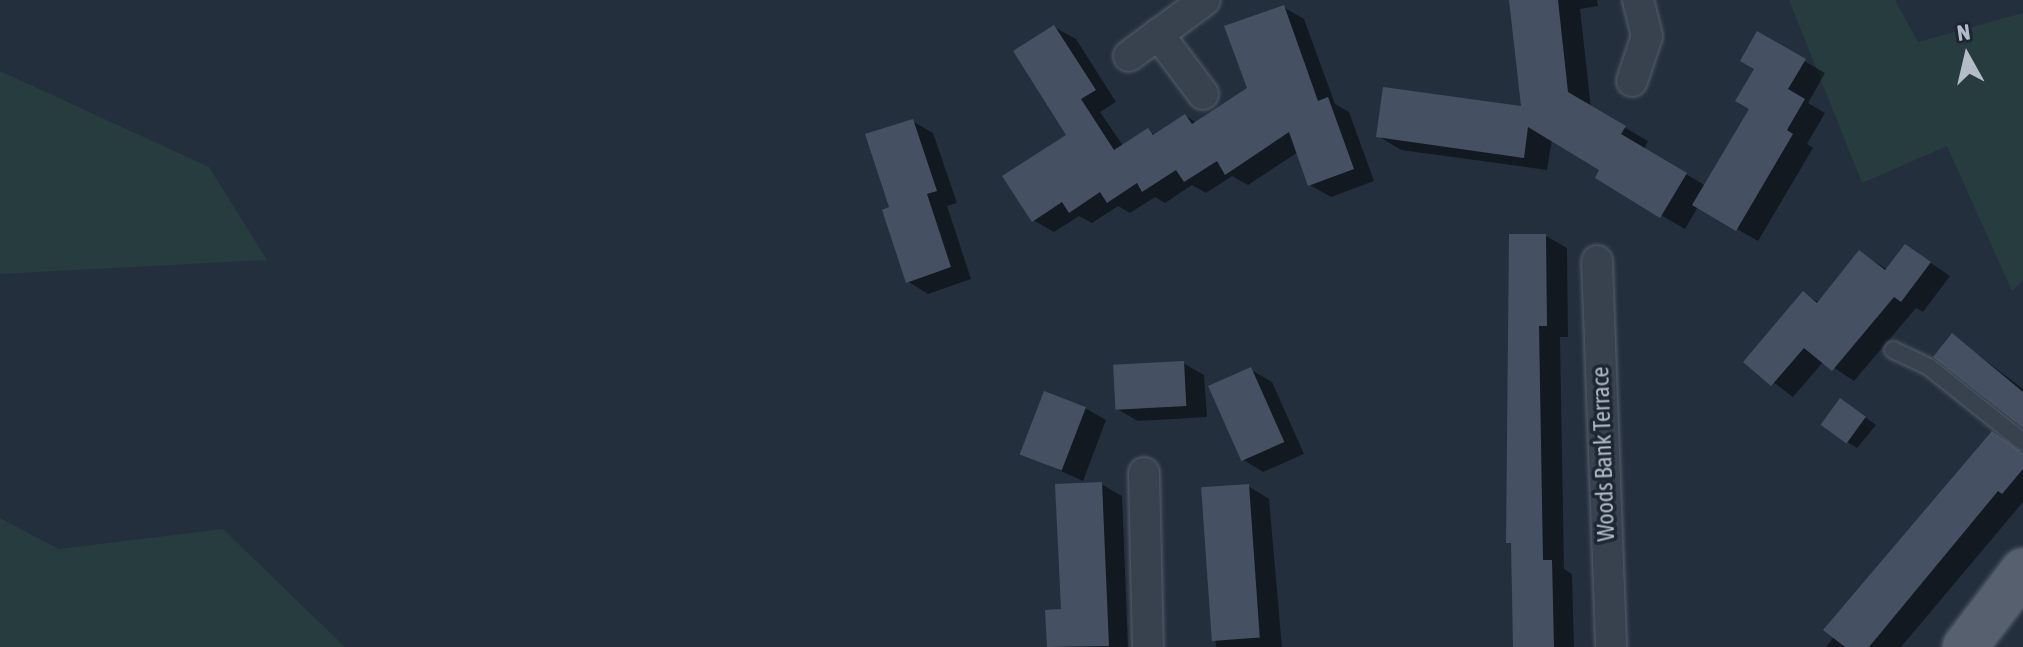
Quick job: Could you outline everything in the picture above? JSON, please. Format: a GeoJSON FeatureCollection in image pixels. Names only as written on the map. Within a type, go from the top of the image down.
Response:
{"type":"FeatureCollection","features":[{"type":"Feature","properties":{"kind":"main road"},"geometry":{"type":"LineString","coordinates":[[1965,647],[2023,571]]}},
{"type":"Feature","properties":{"kind":"street"},"geometry":{"type":"LineString","coordinates":[[1129,56],[1205,0]]}},
{"type":"Feature","properties":{"kind":"street"},"geometry":{"type":"LineString","coordinates":[[1632,81],[1647,36],[1638,0]]}},
{"type":"Feature","properties":{"kind":"street"},"geometry":{"type":"LineString","coordinates":[[1158,34],[1203,94]]}},
{"type":"Feature","properties":{"kind":"street","name":"Woods Bank Terrace"},"geometry":{"type":"LineString","coordinates":[[1597,261],[1611,647]]}},
{"type":"Feature","properties":{"kind":"street"},"geometry":{"type":"LineString","coordinates":[[1144,473],[1148,647]]}},
{"type":"Feature","properties":{"kind":"lane"},"geometry":{"type":"LineString","coordinates":[[1893,350],[1929,367],[2023,442]]}},
{"type":"Feature","properties":{"kind":"green space"},"geometry":{"type":"Polygon","coordinates":[[[1789,0],[1895,0],[1918,42],[2023,13],[2023,280],[2012,291],[1947,146],[1862,183],[1789,0]]]}},
{"type":"Feature","properties":{"kind":"green space"},"geometry":{"type":"Polygon","coordinates":[[[0,71],[209,167],[267,260],[0,274],[0,71]]]}},
{"type":"Feature","properties":{"kind":"green space"},"geometry":{"type":"Polygon","coordinates":[[[0,518],[59,549],[223,529],[345,647],[0,647],[0,518]]]}},
{"type":"Feature","properties":{"kind":"building"},"geometry":{"type":"Polygon","coordinates":[[[1509,0],[1558,0],[1568,92],[1626,126],[1621,134],[1687,173],[1660,218],[1595,178],[1599,170],[1528,127],[1524,158],[1376,137],[1383,87],[1521,106],[1509,0]]]}},
{"type":"Feature","properties":{"kind":"building"},"geometry":{"type":"Polygon","coordinates":[[[1284,5],[1318,101],[1328,97],[1354,169],[1308,186],[1289,132],[1225,175],[1217,161],[1184,182],[1176,170],[1142,192],[1137,183],[1107,203],[1100,192],[1069,213],[1062,202],[1032,222],[1002,176],[1066,135],[1013,51],[1054,25],[1096,90],[1081,99],[1114,150],[1148,128],[1153,135],[1185,114],[1192,124],[1247,88],[1224,26],[1284,5]]]}},
{"type":"Feature","properties":{"kind":"building"},"geometry":{"type":"Polygon","coordinates":[[[1757,31],[1806,59],[1788,89],[1805,99],[1787,130],[1793,134],[1736,231],[1692,205],[1749,109],[1735,101],[1754,69],[1740,61],[1757,31]]]}},
{"type":"Feature","properties":{"kind":"building"},"geometry":{"type":"Polygon","coordinates":[[[913,119],[937,191],[927,194],[951,267],[906,283],[882,210],[889,207],[865,134],[913,119]]]}},
{"type":"Feature","properties":{"kind":"building"},"geometry":{"type":"Polygon","coordinates":[[[1509,234],[1546,234],[1547,326],[1539,326],[1543,560],[1552,560],[1554,647],[1513,647],[1511,543],[1506,543],[1509,234]]]}},
{"type":"Feature","properties":{"kind":"building"},"geometry":{"type":"Polygon","coordinates":[[[1905,244],[1931,262],[1901,302],[1894,297],[1832,371],[1804,348],[1771,386],[1743,362],[1803,291],[1817,303],[1859,250],[1885,270],[1905,244]]]}},
{"type":"Feature","properties":{"kind":"building"},"geometry":{"type":"Polygon","coordinates":[[[1952,333],[2023,392],[2023,428],[1933,357],[1952,333]]]}},
{"type":"Feature","properties":{"kind":"building"},"geometry":{"type":"Polygon","coordinates":[[[1184,361],[1186,406],[1115,410],[1113,365],[1184,361]]]}},
{"type":"Feature","properties":{"kind":"building"},"geometry":{"type":"Polygon","coordinates":[[[1251,367],[1284,442],[1241,461],[1208,386],[1251,367]]]}},
{"type":"Feature","properties":{"kind":"building"},"geometry":{"type":"Polygon","coordinates":[[[1044,391],[1086,407],[1062,471],[1020,454],[1044,391]]]}},
{"type":"Feature","properties":{"kind":"building"},"geometry":{"type":"Polygon","coordinates":[[[1840,398],[1866,417],[1846,444],[1821,425],[1840,398]]]}},
{"type":"Feature","properties":{"kind":"building"},"geometry":{"type":"Polygon","coordinates":[[[1992,431],[2023,453],[2023,469],[2002,494],[1998,491],[1869,647],[1845,647],[1823,630],[1992,431]]]}},
{"type":"Feature","properties":{"kind":"building"},"geometry":{"type":"Polygon","coordinates":[[[1102,482],[1109,646],[1047,647],[1045,610],[1061,609],[1055,484],[1102,482]]]}},
{"type":"Feature","properties":{"kind":"building"},"geometry":{"type":"Polygon","coordinates":[[[1249,484],[1260,638],[1212,641],[1201,487],[1249,484]]]}}]}
